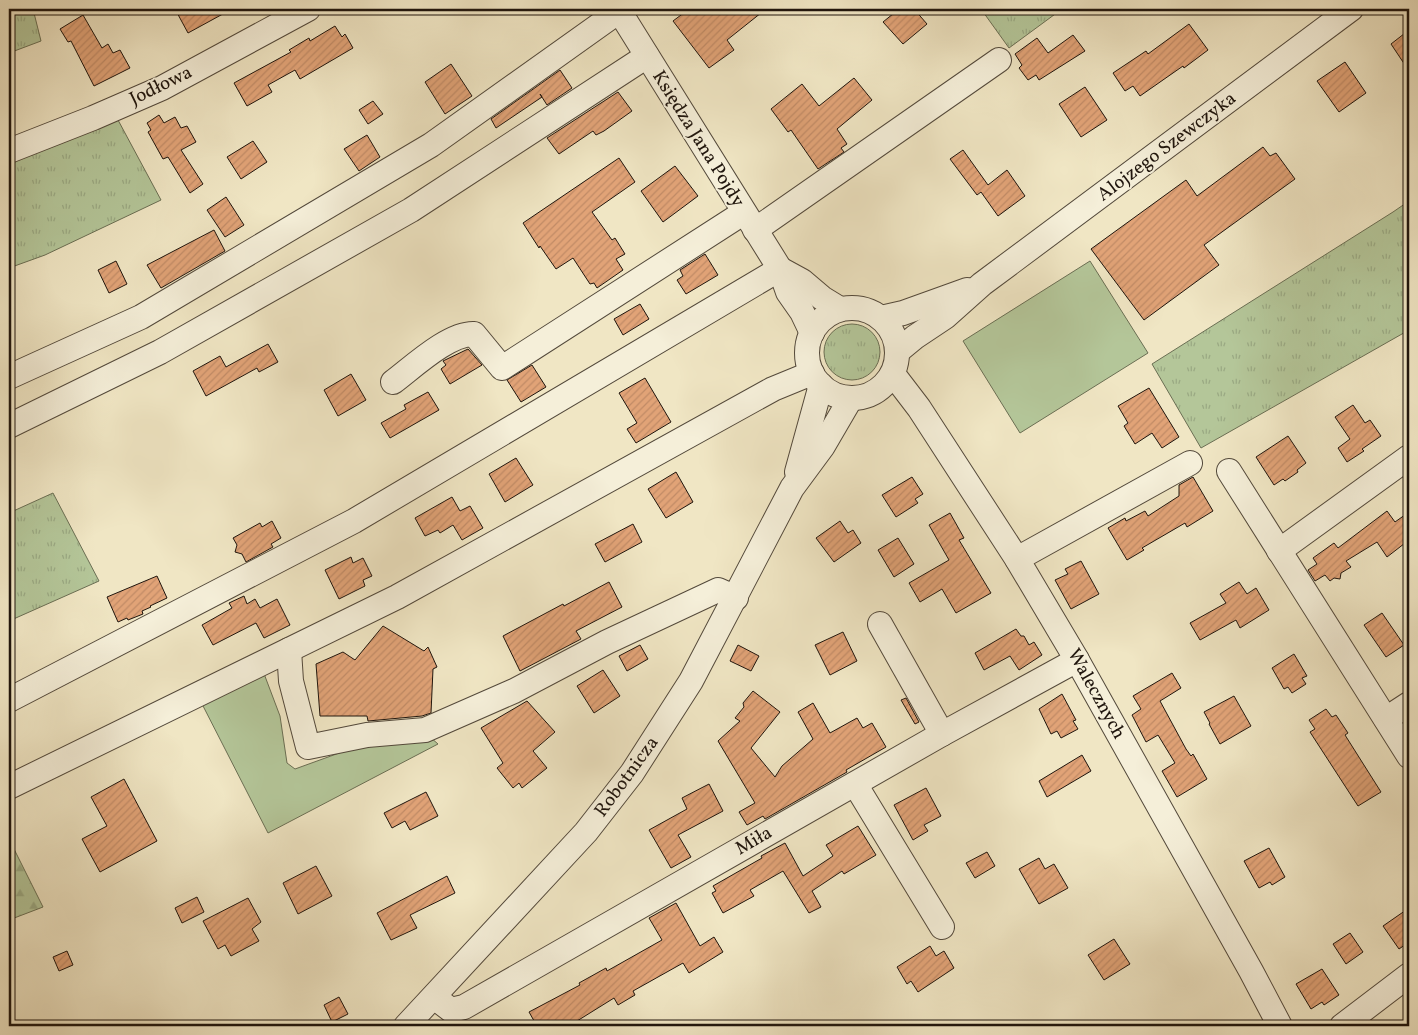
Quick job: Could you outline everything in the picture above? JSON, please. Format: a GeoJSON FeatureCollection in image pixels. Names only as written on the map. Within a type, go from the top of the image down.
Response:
{"type":"FeatureCollection","features":[{"type":"Feature","properties":{"kind":"street","name":"Jodłowa"},"geometry":{"type":"LineString","coordinates":[[9,151],[162,88],[308,9]]}},
{"type":"Feature","properties":{"kind":"street","name":"Alojzego Szewczyka"},"geometry":{"type":"LineString","coordinates":[[898,351],[945,317],[982,284],[1351,9]]}},
{"type":"Feature","properties":{"kind":"street","name":"Księdza Jana Pojdy"},"geometry":{"type":"LineString","coordinates":[[619,10],[749,222],[780,269],[788,292],[802,312],[812,332]]}},
{"type":"Feature","properties":{"kind":"street"},"geometry":{"type":"LineString","coordinates":[[9,377],[141,317],[431,145],[619,10]]}},
{"type":"Feature","properties":{"kind":"street"},"geometry":{"type":"LineString","coordinates":[[9,426],[160,352],[411,210],[646,56]]}},
{"type":"Feature","properties":{"kind":"street"},"geometry":{"type":"LineString","coordinates":[[393,382],[452,339],[466,333],[474,334],[502,368],[749,222],[999,60]]}},
{"type":"Feature","properties":{"kind":"street","name":"Księdza Jana Pojdy"},"geometry":{"type":"LineString","coordinates":[[780,269],[802,281],[822,298],[840,309]]}},
{"type":"Feature","properties":{"kind":"street"},"geometry":{"type":"LineString","coordinates":[[9,700],[354,521],[780,269]]}},
{"type":"Feature","properties":{"kind":"street","name":"Alojzego Szewczyka"},"geometry":{"type":"LineString","coordinates":[[881,318],[903,313],[982,284]]}},
{"type":"Feature","properties":{"kind":"street"},"geometry":{"type":"LineString","coordinates":[[861,308],[881,318],[891,329],[898,351],[893,374],[875,392],[851,398],[834,394],[816,379],[807,353],[812,332],[823,318],[840,309],[861,308]]}},
{"type":"Feature","properties":{"kind":"street","name":"Walecznych"},"geometry":{"type":"LineString","coordinates":[[893,374],[919,408],[1017,558],[1077,660],[1280,1026]]}},
{"type":"Feature","properties":{"kind":"street"},"geometry":{"type":"LineString","coordinates":[[9,787],[397,597],[773,389],[816,379]]}},
{"type":"Feature","properties":{"kind":"street","name":"Robotnicza"},"geometry":{"type":"LineString","coordinates":[[792,488],[816,379]]}},
{"type":"Feature","properties":{"kind":"street","name":"Robotnicza"},"geometry":{"type":"LineString","coordinates":[[406,1026],[592,826],[657,737],[680,700],[736,598],[792,488],[823,446],[851,398]]}},
{"type":"Feature","properties":{"kind":"street"},"geometry":{"type":"LineString","coordinates":[[1279,551],[1409,456]]}},
{"type":"Feature","properties":{"kind":"street"},"geometry":{"type":"LineString","coordinates":[[1017,558],[1190,463]]}},
{"type":"Feature","properties":{"kind":"street"},"geometry":{"type":"LineString","coordinates":[[1229,471],[1409,756]]}},
{"type":"Feature","properties":{"kind":"street"},"geometry":{"type":"LineString","coordinates":[[289,650],[291,681],[308,747],[367,735],[425,730],[514,691],[607,642],[718,590],[736,598]]}},
{"type":"Feature","properties":{"kind":"street"},"geometry":{"type":"LineString","coordinates":[[880,624],[942,734]]}},
{"type":"Feature","properties":{"kind":"street","name":"Miła"},"geometry":{"type":"LineString","coordinates":[[434,997],[450,1010],[464,1007],[942,734],[1077,660]]}},
{"type":"Feature","properties":{"kind":"street"},"geometry":{"type":"LineString","coordinates":[[1386,719],[1409,704]]}},
{"type":"Feature","properties":{"kind":"street"},"geometry":{"type":"LineString","coordinates":[[855,784],[942,926]]}},
{"type":"Feature","properties":{"kind":"street"},"geometry":{"type":"LineString","coordinates":[[1342,1026],[1409,975]]}},
{"type":"Feature","properties":{"kind":"green space"},"geometry":{"type":"Polygon","coordinates":[[[9,9],[33,9],[41,41],[9,53],[9,9]]]}},
{"type":"Feature","properties":{"kind":"green space"},"geometry":{"type":"Polygon","coordinates":[[[981,9],[1062,9],[1009,48],[981,9]]]}},
{"type":"Feature","properties":{"kind":"green space"},"geometry":{"type":"Polygon","coordinates":[[[118,120],[161,200],[45,255],[9,268],[9,159],[118,120]]]}},
{"type":"Feature","properties":{"kind":"green space"},"geometry":{"type":"Polygon","coordinates":[[[1409,201],[1409,330],[1201,448],[1152,364],[1409,201]]]}},
{"type":"Feature","properties":{"kind":"green space"},"geometry":{"type":"Polygon","coordinates":[[[1090,261],[1148,353],[1020,433],[963,341],[1090,261]]]}},
{"type":"Feature","properties":{"kind":"green space"},"geometry":{"type":"Polygon","coordinates":[[[852,324],[867,329],[875,337],[880,352],[875,367],[867,375],[852,380],[837,375],[829,367],[824,352],[829,337],[837,329],[852,324]]]}},
{"type":"Feature","properties":{"kind":"green space"},"geometry":{"type":"Polygon","coordinates":[[[53,493],[99,581],[9,621],[9,513],[53,493]]]}},
{"type":"Feature","properties":{"kind":"green space"},"geometry":{"type":"Polygon","coordinates":[[[263,671],[280,716],[287,763],[295,769],[364,744],[430,737],[438,744],[268,833],[201,702],[263,671]]]}},
{"type":"Feature","properties":{"kind":"green space"},"geometry":{"type":"Polygon","coordinates":[[[9,839],[43,907],[9,920],[9,839]]]}},
{"type":"Feature","properties":{"kind":"building"},"geometry":{"type":"Polygon","coordinates":[[[175,9],[232,9],[188,33],[175,9]]]}},
{"type":"Feature","properties":{"kind":"building"},"geometry":{"type":"Polygon","coordinates":[[[689,9],[766,9],[727,40],[734,50],[709,68],[673,21],[689,9]]]}},
{"type":"Feature","properties":{"kind":"building"},"geometry":{"type":"Polygon","coordinates":[[[899,9],[914,9],[927,24],[903,44],[883,22],[899,9]]]}},
{"type":"Feature","properties":{"kind":"building"},"geometry":{"type":"Polygon","coordinates":[[[83,15],[102,48],[108,44],[113,53],[120,50],[130,68],[94,86],[71,41],[68,42],[60,29],[83,15]]]}},
{"type":"Feature","properties":{"kind":"building"},"geometry":{"type":"Polygon","coordinates":[[[1189,24],[1208,50],[1140,96],[1133,86],[1125,91],[1113,73],[1146,51],[1148,54],[1189,24]]]}},
{"type":"Feature","properties":{"kind":"building"},"geometry":{"type":"Polygon","coordinates":[[[335,26],[342,37],[345,34],[353,48],[300,79],[295,70],[268,85],[272,92],[247,106],[234,83],[291,52],[289,50],[309,38],[310,41],[335,26]]]}},
{"type":"Feature","properties":{"kind":"building"},"geometry":{"type":"Polygon","coordinates":[[[1409,30],[1409,71],[1391,44],[1409,30]]]}},
{"type":"Feature","properties":{"kind":"building"},"geometry":{"type":"Polygon","coordinates":[[[1073,35],[1085,51],[1039,80],[1036,75],[1028,80],[1019,68],[1022,65],[1015,54],[1037,38],[1048,53],[1073,35]]]}},
{"type":"Feature","properties":{"kind":"building"},"geometry":{"type":"Polygon","coordinates":[[[1345,62],[1366,93],[1339,112],[1317,81],[1345,62]]]}},
{"type":"Feature","properties":{"kind":"building"},"geometry":{"type":"Polygon","coordinates":[[[451,64],[472,96],[445,114],[425,82],[451,64]]]}},
{"type":"Feature","properties":{"kind":"building"},"geometry":{"type":"Polygon","coordinates":[[[560,70],[572,88],[547,105],[542,97],[496,128],[491,119],[560,70]]]}},
{"type":"Feature","properties":{"kind":"building"},"geometry":{"type":"Polygon","coordinates":[[[854,78],[872,100],[837,129],[847,144],[841,148],[844,152],[818,169],[791,130],[788,132],[771,109],[802,84],[819,106],[854,78]]]}},
{"type":"Feature","properties":{"kind":"building"},"geometry":{"type":"Polygon","coordinates":[[[1085,87],[1107,120],[1081,137],[1059,104],[1085,87]]]}},
{"type":"Feature","properties":{"kind":"building"},"geometry":{"type":"Polygon","coordinates":[[[618,92],[632,111],[604,131],[596,135],[593,131],[559,154],[547,138],[618,92]]]}},
{"type":"Feature","properties":{"kind":"building"},"geometry":{"type":"Polygon","coordinates":[[[373,101],[383,114],[368,124],[359,110],[373,101]]]}},
{"type":"Feature","properties":{"kind":"building"},"geometry":{"type":"Polygon","coordinates":[[[159,115],[164,123],[175,117],[181,128],[187,126],[196,142],[181,150],[203,184],[190,193],[168,157],[163,159],[148,132],[151,130],[147,123],[159,115]]]}},
{"type":"Feature","properties":{"kind":"building"},"geometry":{"type":"Polygon","coordinates":[[[367,135],[380,157],[359,171],[344,149],[367,135]]]}},
{"type":"Feature","properties":{"kind":"building"},"geometry":{"type":"Polygon","coordinates":[[[253,141],[267,162],[241,179],[227,157],[253,141]]]}},
{"type":"Feature","properties":{"kind":"building"},"geometry":{"type":"Polygon","coordinates":[[[1263,147],[1270,156],[1276,153],[1295,179],[1204,245],[1219,265],[1144,320],[1091,249],[1186,180],[1197,196],[1263,147]]]}},
{"type":"Feature","properties":{"kind":"building"},"geometry":{"type":"Polygon","coordinates":[[[963,150],[988,185],[1007,170],[1025,196],[998,216],[981,192],[977,195],[950,159],[963,150]]]}},
{"type":"Feature","properties":{"kind":"building"},"geometry":{"type":"Polygon","coordinates":[[[619,158],[635,182],[592,212],[612,240],[615,238],[625,254],[616,259],[623,270],[597,288],[594,283],[590,284],[573,258],[556,269],[540,246],[539,248],[523,223],[619,158]]]}},
{"type":"Feature","properties":{"kind":"building"},"geometry":{"type":"Polygon","coordinates":[[[675,166],[698,196],[663,222],[641,191],[675,166]]]}},
{"type":"Feature","properties":{"kind":"building"},"geometry":{"type":"Polygon","coordinates":[[[226,197],[244,225],[225,237],[207,210],[226,197]]]}},
{"type":"Feature","properties":{"kind":"building"},"geometry":{"type":"Polygon","coordinates":[[[214,230],[225,251],[161,288],[147,265],[214,230]]]}},
{"type":"Feature","properties":{"kind":"building"},"geometry":{"type":"Polygon","coordinates":[[[705,254],[718,275],[686,294],[677,280],[683,276],[680,270],[705,254]]]}},
{"type":"Feature","properties":{"kind":"building"},"geometry":{"type":"Polygon","coordinates":[[[116,261],[127,284],[109,293],[98,270],[116,261]]]}},
{"type":"Feature","properties":{"kind":"building"},"geometry":{"type":"Polygon","coordinates":[[[640,304],[649,319],[623,335],[614,319],[640,304]]]}},
{"type":"Feature","properties":{"kind":"building"},"geometry":{"type":"Polygon","coordinates":[[[268,344],[278,362],[259,372],[257,368],[206,396],[193,371],[220,356],[226,367],[268,344]]]}},
{"type":"Feature","properties":{"kind":"building"},"geometry":{"type":"Polygon","coordinates":[[[468,349],[482,365],[450,384],[441,369],[446,365],[443,361],[468,349]]]}},
{"type":"Feature","properties":{"kind":"building"},"geometry":{"type":"Polygon","coordinates":[[[532,365],[546,387],[521,402],[507,380],[532,365]]]}},
{"type":"Feature","properties":{"kind":"building"},"geometry":{"type":"Polygon","coordinates":[[[351,374],[366,400],[338,416],[324,390],[351,374]]]}},
{"type":"Feature","properties":{"kind":"building"},"geometry":{"type":"Polygon","coordinates":[[[645,378],[671,422],[636,443],[627,429],[637,423],[619,393],[645,378]]]}},
{"type":"Feature","properties":{"kind":"building"},"geometry":{"type":"Polygon","coordinates":[[[1149,388],[1179,437],[1162,448],[1152,433],[1135,444],[1124,426],[1128,423],[1118,406],[1149,388]]]}},
{"type":"Feature","properties":{"kind":"building"},"geometry":{"type":"Polygon","coordinates":[[[428,392],[439,410],[390,438],[381,423],[406,409],[404,405],[428,392]]]}},
{"type":"Feature","properties":{"kind":"building"},"geometry":{"type":"Polygon","coordinates":[[[1353,405],[1365,423],[1370,420],[1381,436],[1362,449],[1364,451],[1347,462],[1338,448],[1350,439],[1335,417],[1353,405]]]}},
{"type":"Feature","properties":{"kind":"building"},"geometry":{"type":"Polygon","coordinates":[[[1288,436],[1306,463],[1297,470],[1298,472],[1285,481],[1283,479],[1274,485],[1256,457],[1288,436]]]}},
{"type":"Feature","properties":{"kind":"building"},"geometry":{"type":"Polygon","coordinates":[[[516,458],[533,485],[505,502],[489,474],[516,458]]]}},
{"type":"Feature","properties":{"kind":"building"},"geometry":{"type":"Polygon","coordinates":[[[676,472],[693,502],[666,518],[648,489],[676,472]]]}},
{"type":"Feature","properties":{"kind":"building"},"geometry":{"type":"Polygon","coordinates":[[[912,477],[923,494],[915,499],[918,503],[896,517],[882,495],[912,477]]]}},
{"type":"Feature","properties":{"kind":"building"},"geometry":{"type":"Polygon","coordinates":[[[1193,477],[1213,511],[1187,527],[1185,523],[1142,548],[1144,550],[1127,560],[1108,528],[1125,518],[1126,521],[1145,511],[1148,516],[1179,496],[1179,485],[1193,477]]]}},
{"type":"Feature","properties":{"kind":"building"},"geometry":{"type":"Polygon","coordinates":[[[452,497],[460,511],[470,506],[483,528],[462,540],[453,525],[440,533],[438,530],[425,536],[415,518],[452,497]]]}},
{"type":"Feature","properties":{"kind":"building"},"geometry":{"type":"Polygon","coordinates":[[[1387,511],[1395,522],[1409,512],[1409,540],[1387,557],[1377,542],[1346,561],[1351,567],[1341,573],[1340,579],[1334,578],[1330,581],[1325,575],[1315,581],[1308,570],[1317,564],[1313,558],[1334,543],[1338,548],[1387,511]]]}},
{"type":"Feature","properties":{"kind":"building"},"geometry":{"type":"Polygon","coordinates":[[[950,513],[964,538],[959,540],[991,593],[956,613],[942,589],[920,602],[909,583],[949,560],[929,525],[950,513]]]}},
{"type":"Feature","properties":{"kind":"building"},"geometry":{"type":"Polygon","coordinates":[[[272,521],[281,538],[271,544],[273,547],[246,562],[242,554],[235,552],[237,545],[233,538],[260,523],[262,527],[272,521]]]}},
{"type":"Feature","properties":{"kind":"building"},"geometry":{"type":"Polygon","coordinates":[[[840,521],[848,533],[853,530],[861,543],[834,562],[816,538],[840,521]]]}},
{"type":"Feature","properties":{"kind":"building"},"geometry":{"type":"Polygon","coordinates":[[[633,524],[642,542],[605,562],[595,544],[633,524]]]}},
{"type":"Feature","properties":{"kind":"building"},"geometry":{"type":"Polygon","coordinates":[[[898,538],[914,564],[894,577],[878,550],[898,538]]]}},
{"type":"Feature","properties":{"kind":"building"},"geometry":{"type":"Polygon","coordinates":[[[351,557],[353,563],[363,558],[372,576],[363,580],[365,586],[339,599],[325,570],[351,557]]]}},
{"type":"Feature","properties":{"kind":"building"},"geometry":{"type":"Polygon","coordinates":[[[1081,561],[1099,594],[1071,609],[1055,580],[1068,574],[1065,569],[1081,561]]]}},
{"type":"Feature","properties":{"kind":"building"},"geometry":{"type":"Polygon","coordinates":[[[157,576],[167,598],[142,611],[143,614],[118,622],[107,597],[157,576]]]}},
{"type":"Feature","properties":{"kind":"building"},"geometry":{"type":"Polygon","coordinates":[[[609,582],[622,607],[576,631],[581,639],[520,671],[503,636],[609,582]]]}},
{"type":"Feature","properties":{"kind":"building"},"geometry":{"type":"Polygon","coordinates":[[[1239,582],[1247,594],[1256,588],[1269,610],[1240,628],[1236,620],[1200,640],[1190,623],[1226,603],[1220,594],[1239,582]]]}},
{"type":"Feature","properties":{"kind":"building"},"geometry":{"type":"Polygon","coordinates":[[[244,596],[247,604],[255,599],[260,608],[277,599],[290,625],[264,638],[256,623],[213,645],[202,625],[232,608],[229,603],[244,596]]]}},
{"type":"Feature","properties":{"kind":"building"},"geometry":{"type":"Polygon","coordinates":[[[1382,613],[1404,645],[1386,657],[1364,625],[1382,613]]]}},
{"type":"Feature","properties":{"kind":"building"},"geometry":{"type":"Polygon","coordinates":[[[383,626],[424,651],[428,647],[437,667],[433,669],[431,713],[422,716],[368,721],[367,716],[320,716],[316,664],[343,652],[355,660],[383,626]]]}},
{"type":"Feature","properties":{"kind":"building"},"geometry":{"type":"Polygon","coordinates":[[[1016,629],[1021,636],[1024,636],[1029,645],[1034,642],[1042,655],[1019,670],[1010,656],[984,670],[975,653],[1016,629]]]}},
{"type":"Feature","properties":{"kind":"building"},"geometry":{"type":"Polygon","coordinates":[[[843,632],[857,661],[830,675],[815,645],[843,632]]]}},
{"type":"Feature","properties":{"kind":"building"},"geometry":{"type":"Polygon","coordinates":[[[640,645],[648,659],[627,671],[619,656],[640,645]]]}},
{"type":"Feature","properties":{"kind":"building"},"geometry":{"type":"Polygon","coordinates":[[[738,645],[759,656],[751,671],[730,661],[738,645]]]}},
{"type":"Feature","properties":{"kind":"building"},"geometry":{"type":"Polygon","coordinates":[[[1294,654],[1307,676],[1302,678],[1306,684],[1292,693],[1288,687],[1284,689],[1272,668],[1294,654]]]}},
{"type":"Feature","properties":{"kind":"building"},"geometry":{"type":"Polygon","coordinates":[[[603,670],[620,696],[594,713],[577,686],[603,670]]]}},
{"type":"Feature","properties":{"kind":"building"},"geometry":{"type":"Polygon","coordinates":[[[1172,673],[1181,688],[1160,701],[1186,749],[1191,756],[1193,754],[1207,779],[1177,797],[1162,771],[1175,763],[1158,735],[1146,742],[1132,715],[1141,709],[1133,696],[1172,673]]]}},
{"type":"Feature","properties":{"kind":"building"},"geometry":{"type":"Polygon","coordinates":[[[753,691],[780,712],[751,748],[775,777],[782,766],[813,739],[798,712],[813,703],[830,733],[857,718],[863,728],[872,723],[886,747],[846,770],[847,772],[765,819],[763,816],[747,825],[739,812],[755,803],[718,741],[740,721],[735,718],[744,707],[743,703],[753,691]]]}},
{"type":"Feature","properties":{"kind":"building"},"geometry":{"type":"Polygon","coordinates":[[[1062,694],[1076,720],[1073,721],[1078,729],[1061,738],[1057,731],[1051,734],[1039,709],[1062,694]]]}},
{"type":"Feature","properties":{"kind":"building"},"geometry":{"type":"Polygon","coordinates":[[[1234,696],[1251,726],[1220,744],[1204,712],[1234,696]]]}},
{"type":"Feature","properties":{"kind":"building"},"geometry":{"type":"Polygon","coordinates":[[[906,698],[919,722],[915,724],[901,700],[906,698]]]}},
{"type":"Feature","properties":{"kind":"building"},"geometry":{"type":"Polygon","coordinates":[[[527,701],[555,732],[533,751],[547,768],[522,788],[519,783],[513,788],[497,768],[503,763],[481,728],[527,701]]]}},
{"type":"Feature","properties":{"kind":"building"},"geometry":{"type":"Polygon","coordinates":[[[1326,709],[1332,717],[1336,715],[1348,733],[1345,735],[1381,792],[1358,806],[1310,732],[1315,729],[1309,720],[1326,709]]]}},
{"type":"Feature","properties":{"kind":"building"},"geometry":{"type":"Polygon","coordinates":[[[1082,755],[1091,771],[1047,797],[1039,781],[1082,755]]]}},
{"type":"Feature","properties":{"kind":"building"},"geometry":{"type":"Polygon","coordinates":[[[124,779],[157,841],[100,872],[82,839],[107,826],[91,797],[124,779]]]}},
{"type":"Feature","properties":{"kind":"building"},"geometry":{"type":"Polygon","coordinates":[[[709,784],[723,811],[678,835],[691,857],[671,868],[649,830],[687,809],[682,798],[709,784]]]}},
{"type":"Feature","properties":{"kind":"building"},"geometry":{"type":"Polygon","coordinates":[[[926,788],[941,816],[924,825],[928,831],[913,840],[894,805],[926,788]]]}},
{"type":"Feature","properties":{"kind":"building"},"geometry":{"type":"Polygon","coordinates":[[[426,792],[438,816],[410,830],[405,821],[392,828],[384,813],[426,792]]]}},
{"type":"Feature","properties":{"kind":"building"},"geometry":{"type":"Polygon","coordinates":[[[858,826],[876,855],[844,874],[842,871],[812,891],[821,907],[809,913],[783,871],[750,890],[754,896],[723,913],[712,893],[716,891],[713,886],[785,843],[803,876],[833,856],[826,845],[858,826]]]}},
{"type":"Feature","properties":{"kind":"building"},"geometry":{"type":"Polygon","coordinates":[[[1269,848],[1285,877],[1272,885],[1270,882],[1259,888],[1244,861],[1269,848]]]}},
{"type":"Feature","properties":{"kind":"building"},"geometry":{"type":"Polygon","coordinates":[[[987,852],[995,866],[975,878],[966,863],[987,852]]]}},
{"type":"Feature","properties":{"kind":"building"},"geometry":{"type":"Polygon","coordinates":[[[1039,858],[1045,869],[1054,864],[1068,888],[1039,904],[1019,869],[1039,858]]]}},
{"type":"Feature","properties":{"kind":"building"},"geometry":{"type":"Polygon","coordinates":[[[316,866],[332,896],[298,914],[283,883],[316,866]]]}},
{"type":"Feature","properties":{"kind":"building"},"geometry":{"type":"Polygon","coordinates":[[[447,876],[455,893],[410,915],[417,928],[391,940],[377,913],[447,876]]]}},
{"type":"Feature","properties":{"kind":"building"},"geometry":{"type":"Polygon","coordinates":[[[197,897],[204,912],[182,923],[175,908],[197,897]]]}},
{"type":"Feature","properties":{"kind":"building"},"geometry":{"type":"Polygon","coordinates":[[[248,898],[261,922],[252,929],[259,941],[231,956],[225,945],[218,949],[203,921],[248,898]]]}},
{"type":"Feature","properties":{"kind":"building"},"geometry":{"type":"Polygon","coordinates":[[[676,903],[700,946],[714,937],[723,952],[689,973],[683,963],[633,991],[635,995],[618,1005],[614,998],[569,1026],[537,1026],[529,1012],[580,985],[579,983],[606,968],[607,971],[662,940],[649,918],[676,903]]]}},
{"type":"Feature","properties":{"kind":"building"},"geometry":{"type":"Polygon","coordinates":[[[1409,908],[1409,942],[1399,949],[1383,926],[1409,908]]]}},
{"type":"Feature","properties":{"kind":"building"},"geometry":{"type":"Polygon","coordinates":[[[1350,933],[1363,952],[1346,964],[1333,944],[1350,933]]]}},
{"type":"Feature","properties":{"kind":"building"},"geometry":{"type":"Polygon","coordinates":[[[1114,939],[1130,964],[1104,980],[1088,955],[1114,939]]]}},
{"type":"Feature","properties":{"kind":"building"},"geometry":{"type":"Polygon","coordinates":[[[930,946],[936,956],[944,951],[954,968],[918,992],[911,981],[907,984],[897,967],[930,946]]]}},
{"type":"Feature","properties":{"kind":"building"},"geometry":{"type":"Polygon","coordinates":[[[67,951],[73,965],[59,971],[53,957],[67,951]]]}},
{"type":"Feature","properties":{"kind":"building"},"geometry":{"type":"Polygon","coordinates":[[[1322,969],[1339,995],[1324,1005],[1322,1002],[1311,1009],[1296,984],[1322,969]]]}},
{"type":"Feature","properties":{"kind":"building"},"geometry":{"type":"Polygon","coordinates":[[[339,997],[348,1014],[332,1022],[324,1005],[339,997]]]}}]}
